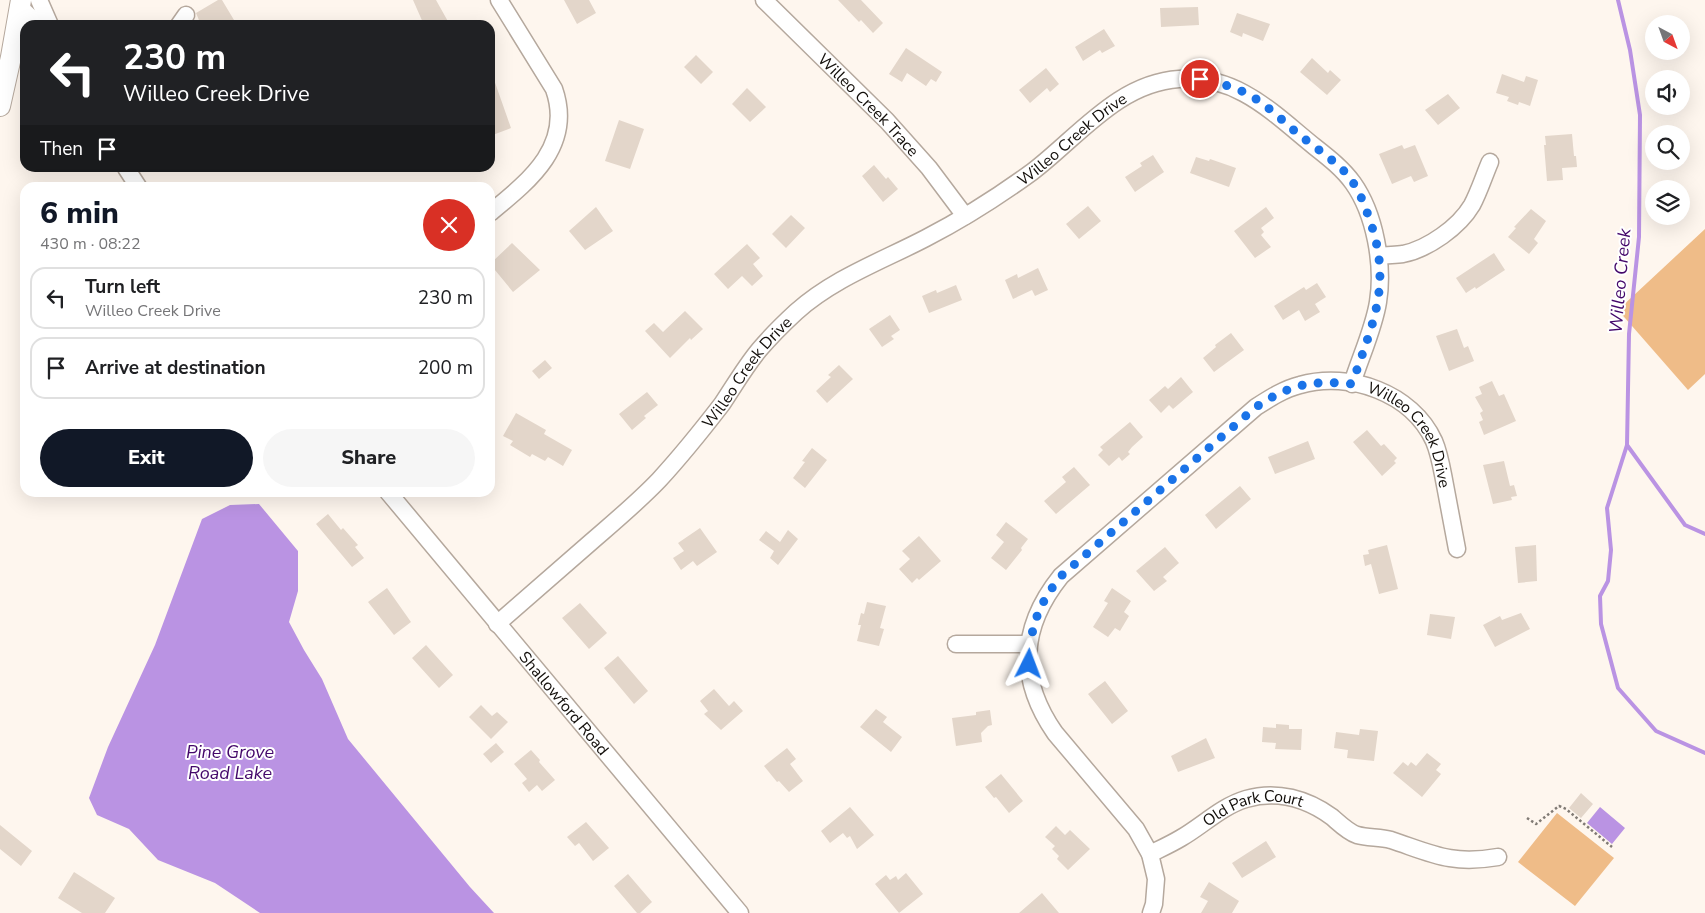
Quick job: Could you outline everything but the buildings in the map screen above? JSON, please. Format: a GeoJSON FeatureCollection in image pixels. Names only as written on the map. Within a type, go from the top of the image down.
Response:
{"type":"FeatureCollection","features":[{"type":"Feature","properties":{"kind":"main road"},"geometry":{"type":"LineString","coordinates":[[24,20],[27,3]]}},
{"type":"Feature","properties":{"kind":"main road"},"geometry":{"type":"LineString","coordinates":[[0,106],[18,52]]}},
{"type":"Feature","properties":{"kind":"street"},"geometry":{"type":"LineString","coordinates":[[495,209],[527,182],[541,166],[550,150],[558,120],[558,102],[554,89],[499,0]]}},
{"type":"Feature","properties":{"kind":"street","name":"Willeo Creek Trace"},"geometry":{"type":"LineString","coordinates":[[764,0],[887,121],[929,168],[965,216]]}},
{"type":"Feature","properties":{"kind":"street"},"geometry":{"type":"LineString","coordinates":[[27,3],[36,20]]}},
{"type":"Feature","properties":{"kind":"street"},"geometry":{"type":"LineString","coordinates":[[27,3],[45,20]]}},
{"type":"Feature","properties":{"kind":"street","name":"Willeo Creek Drive"},"geometry":{"type":"LineString","coordinates":[[497,624],[621,516],[657,482],[700,432],[759,350],[796,312],[847,276],[965,216],[1032,172],[1126,95],[1161,81],[1180,78],[1200,79],[1226,84],[1254,97],[1342,169],[1354,184],[1362,198],[1374,233],[1380,256],[1381,280],[1378,306],[1352,384],[1373,388],[1395,397],[1412,410],[1427,428],[1439,457],[1458,549]]}},
{"type":"Feature","properties":{"kind":"street"},"geometry":{"type":"LineString","coordinates":[[1380,256],[1403,254],[1448,232],[1460,221],[1472,205],[1490,162]]}},
{"type":"Feature","properties":{"kind":"street"},"geometry":{"type":"LineString","coordinates":[[1151,913],[1154,904],[1156,879],[1150,854],[1136,829],[1055,733],[1036,701],[1031,683],[1029,644],[1039,608],[1048,592],[1061,576],[1256,407],[1277,393],[1301,385],[1326,381],[1352,384]]}},
{"type":"Feature","properties":{"kind":"street","name":"Shallowford Road"},"geometry":{"type":"LineString","coordinates":[[392,497],[740,913]]}},
{"type":"Feature","properties":{"kind":"street"},"geometry":{"type":"LineString","coordinates":[[956,644],[1029,644]]}},
{"type":"Feature","properties":{"kind":"street","name":"Old Park Court"},"geometry":{"type":"LineString","coordinates":[[1150,854],[1181,838],[1232,805],[1246,799],[1264,796],[1286,796],[1307,802],[1322,810],[1356,834],[1388,840],[1442,858],[1477,861],[1498,857]]}},
{"type":"Feature","properties":{"kind":"path"},"geometry":{"type":"LineString","coordinates":[[1527,818],[1536,824],[1559,806],[1566,809],[1612,847]]}},
{"type":"Feature","properties":{"kind":"shaded area"},"geometry":{"type":"Polygon","coordinates":[[[1705,229],[1705,374],[1688,390],[1618,310],[1705,229]]]}},
{"type":"Feature","properties":{"kind":"shaded area"},"geometry":{"type":"Polygon","coordinates":[[[1557,813],[1614,858],[1575,906],[1518,862],[1557,813]]]}},
{"type":"Feature","properties":{"kind":"water","name":"Pine Grove Road Lake"},"geometry":{"type":"Polygon","coordinates":[[[259,504],[298,551],[298,591],[289,622],[322,679],[348,739],[470,887],[494,913],[260,913],[215,883],[158,860],[129,829],[97,815],[89,798],[108,747],[155,645],[202,519],[230,505],[259,504]]]}},
{"type":"Feature","properties":{"kind":"water"},"geometry":{"type":"Polygon","coordinates":[[[1600,807],[1625,828],[1612,844],[1587,823],[1600,807]]]}},
{"type":"Feature","properties":{"kind":"waterway","name":"Willeo Creek"},"geometry":{"type":"LineString","coordinates":[[1618,0],[1630,50],[1640,115],[1639,237],[1629,334],[1627,445],[1685,525],[1705,534]]}},
{"type":"Feature","properties":{"kind":"waterway"},"geometry":{"type":"LineString","coordinates":[[1627,445],[1607,508],[1611,550],[1608,581],[1600,596],[1601,624],[1618,688],[1656,731],[1705,753]]}},
{"type":"Feature","properties":{"kind":"route"},"geometry":{"type":"LineString","coordinates":[[1029,664],[1029,644],[1039,608],[1048,592],[1061,576],[1256,407],[1277,393],[1301,385],[1326,381],[1352,384],[1378,306],[1381,280],[1380,256],[1362,198],[1354,184],[1342,169],[1254,97],[1226,84],[1200,79]]}}]}
